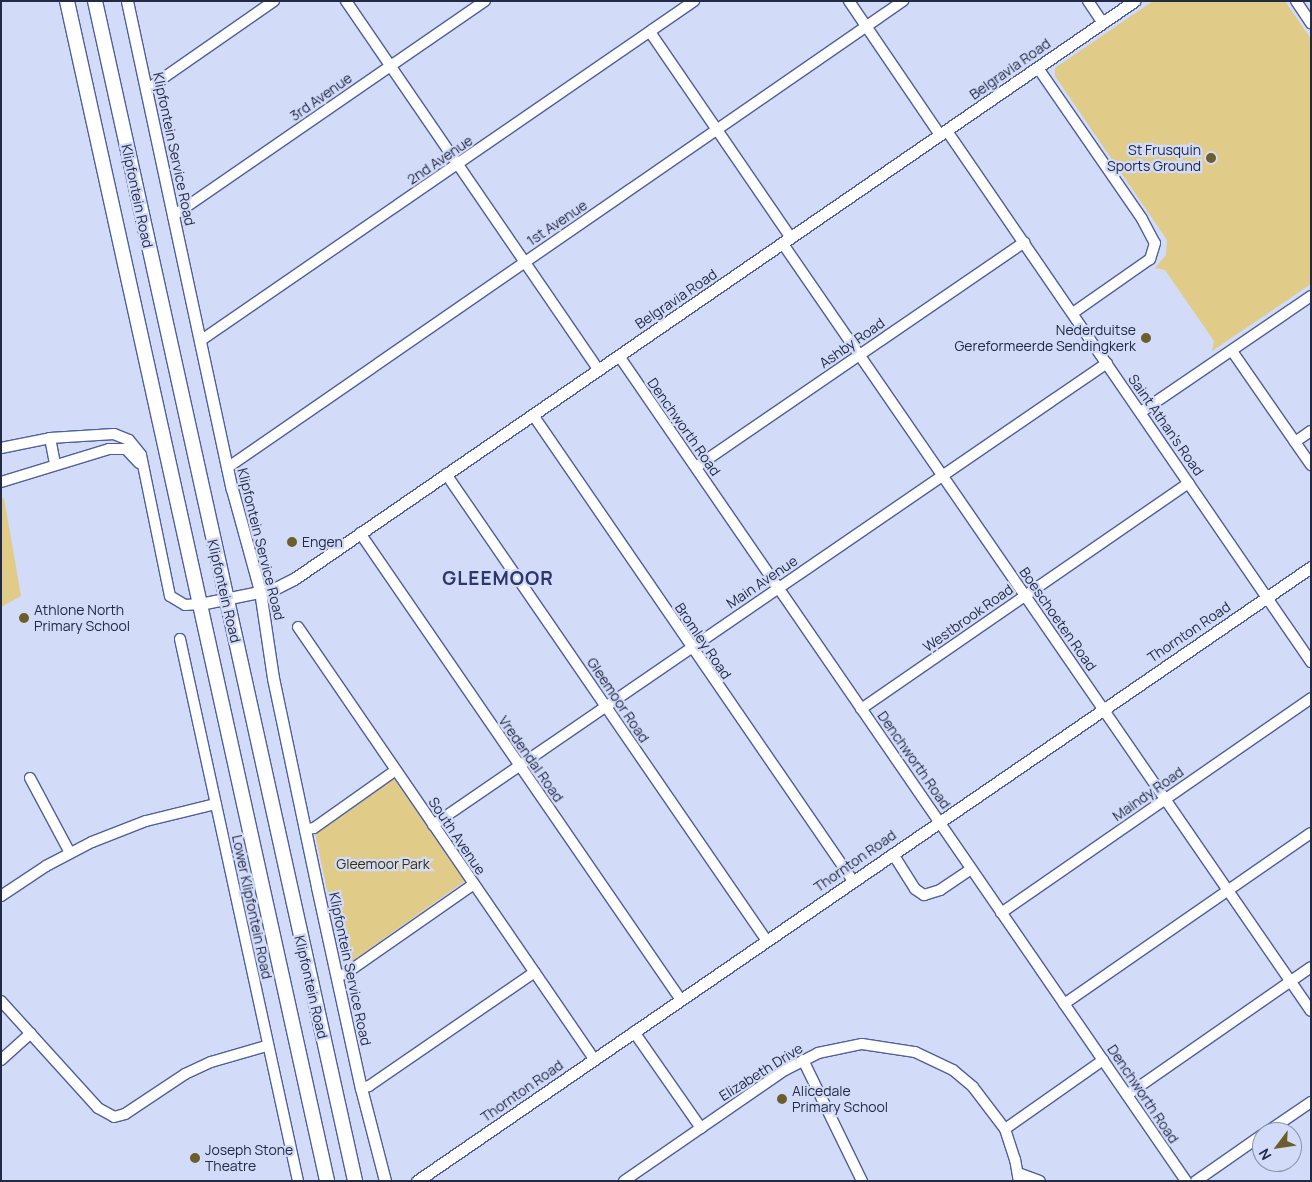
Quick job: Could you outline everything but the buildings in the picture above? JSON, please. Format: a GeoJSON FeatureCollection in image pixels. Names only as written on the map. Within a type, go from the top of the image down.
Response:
{"type":"FeatureCollection","features":[{"type":"Feature","properties":{"kind":"main road","name":"Klipfontein Road"},"geometry":{"type":"LineString","coordinates":[[67,1],[327,1181]]}},
{"type":"Feature","properties":{"kind":"main road","name":"Klipfontein Road"},"geometry":{"type":"LineString","coordinates":[[95,1],[355,1181]]}},
{"type":"Feature","properties":{"kind":"street","name":"Klipfontein Service Road"},"geometry":{"type":"LineString","coordinates":[[127,1],[227,468],[260,592],[273,678],[305,830],[361,1088],[385,1181]]}},
{"type":"Feature","properties":{"kind":"street"},"geometry":{"type":"LineString","coordinates":[[146,90],[274,1]]}},
{"type":"Feature","properties":{"kind":"street"},"geometry":{"type":"LineString","coordinates":[[346,1],[599,370]]}},
{"type":"Feature","properties":{"kind":"street","name":"3rd Avenue"},"geometry":{"type":"LineString","coordinates":[[173,216],[485,1]]}},
{"type":"Feature","properties":{"kind":"street","name":"2nd Avenue"},"geometry":{"type":"LineString","coordinates":[[200,341],[694,1]]}},
{"type":"Feature","properties":{"kind":"street","name":"Saint Athan's Road"},"geometry":{"type":"LineString","coordinates":[[849,1],[1024,242],[1311,662]]}},
{"type":"Feature","properties":{"kind":"street","name":"1st Avenue"},"geometry":{"type":"LineString","coordinates":[[227,468],[903,1]]}},
{"type":"Feature","properties":{"kind":"street"},"geometry":{"type":"LineString","coordinates":[[1088,1],[1103,23]]}},
{"type":"Feature","properties":{"kind":"street","name":"Belgravia Road"},"geometry":{"type":"LineString","coordinates":[[200,604],[260,592],[294,579],[1134,1]]}},
{"type":"Feature","properties":{"kind":"street"},"geometry":{"type":"LineString","coordinates":[[1296,1],[1310,19]]}},
{"type":"Feature","properties":{"kind":"street","name":"Boeschoeten Road"},"geometry":{"type":"LineString","coordinates":[[650,32],[717,130],[859,355],[1311,1011]]}},
{"type":"Feature","properties":{"kind":"street"},"geometry":{"type":"LineString","coordinates":[[1038,68],[1149,228],[1155,250],[1138,268],[1073,313]]}},
{"type":"Feature","properties":{"kind":"street","name":"Ashby Road"},"geometry":{"type":"LineString","coordinates":[[696,467],[1024,242]]}},
{"type":"Feature","properties":{"kind":"street"},"geometry":{"type":"LineString","coordinates":[[1141,412],[1311,296]]}},
{"type":"Feature","properties":{"kind":"street"},"geometry":{"type":"LineString","coordinates":[[1232,350],[1311,465]]}},
{"type":"Feature","properties":{"kind":"street","name":"Denchworth Road"},"geometry":{"type":"LineString","coordinates":[[619,356],[1186,1181]]}},
{"type":"Feature","properties":{"kind":"street","name":"Main Avenue"},"geometry":{"type":"LineString","coordinates":[[433,825],[1107,363]]}},
{"type":"Feature","properties":{"kind":"street","name":"Bromley Road"},"geometry":{"type":"LineString","coordinates":[[533,415],[691,648],[853,881]]}},
{"type":"Feature","properties":{"kind":"street"},"geometry":{"type":"LineString","coordinates":[[1295,442],[1311,431]]}},
{"type":"Feature","properties":{"kind":"street"},"geometry":{"type":"LineString","coordinates":[[1,448],[50,438],[122,436],[138,449],[170,596],[185,605],[200,604]]}},
{"type":"Feature","properties":{"kind":"street"},"geometry":{"type":"LineString","coordinates":[[50,438],[55,464]]}},
{"type":"Feature","properties":{"kind":"street"},"geometry":{"type":"LineString","coordinates":[[1,482],[55,464],[117,448],[132,452],[142,468]]}},
{"type":"Feature","properties":{"kind":"street","name":"Gleemoor Road"},"geometry":{"type":"LineString","coordinates":[[446,474],[767,941]]}},
{"type":"Feature","properties":{"kind":"street","name":"Westbrook Road"},"geometry":{"type":"LineString","coordinates":[[861,709],[1190,483]]}},
{"type":"Feature","properties":{"kind":"street","name":"Vredendal Road"},"geometry":{"type":"LineString","coordinates":[[360,534],[681,1000]]}},
{"type":"Feature","properties":{"kind":"street","name":"Thornton Road"},"geometry":{"type":"LineString","coordinates":[[417,1181],[1103,708],[1311,567]]}},
{"type":"Feature","properties":{"kind":"street","name":"South Avenue"},"geometry":{"type":"LineString","coordinates":[[298,627],[594,1059]]}},
{"type":"Feature","properties":{"kind":"street","name":"Lower Klipfontein Road"},"geometry":{"type":"LineString","coordinates":[[180,639],[266,1046],[298,1181]]}},
{"type":"Feature","properties":{"kind":"street","name":"Maindy Road"},"geometry":{"type":"LineString","coordinates":[[1001,913],[1311,698]]}},
{"type":"Feature","properties":{"kind":"street"},"geometry":{"type":"LineString","coordinates":[[305,830],[314,828],[396,770]]}},
{"type":"Feature","properties":{"kind":"street"},"geometry":{"type":"LineString","coordinates":[[30,778],[70,853]]}},
{"type":"Feature","properties":{"kind":"street"},"geometry":{"type":"LineString","coordinates":[[1,896],[70,853],[146,821],[216,804]]}},
{"type":"Feature","properties":{"kind":"street"},"geometry":{"type":"LineString","coordinates":[[1064,1004],[1311,833]]}},
{"type":"Feature","properties":{"kind":"street"},"geometry":{"type":"LineString","coordinates":[[893,854],[915,890],[924,895],[940,890],[971,869]]}},
{"type":"Feature","properties":{"kind":"street"},"geometry":{"type":"LineString","coordinates":[[337,976],[345,974],[474,884]]}},
{"type":"Feature","properties":{"kind":"street"},"geometry":{"type":"LineString","coordinates":[[1127,1095],[1311,967]]}},
{"type":"Feature","properties":{"kind":"street"},"geometry":{"type":"LineString","coordinates":[[361,1088],[369,1086],[534,972]]}},
{"type":"Feature","properties":{"kind":"street"},"geometry":{"type":"LineString","coordinates":[[1,1001],[98,1108],[114,1118],[125,1114],[185,1074],[218,1060],[266,1046]]}},
{"type":"Feature","properties":{"kind":"street"},"geometry":{"type":"LineString","coordinates":[[634,1032],[701,1128]]}},
{"type":"Feature","properties":{"kind":"street"},"geometry":{"type":"LineString","coordinates":[[1,1060],[31,1033]]}},
{"type":"Feature","properties":{"kind":"street","name":"Elizabeth Drive"},"geometry":{"type":"LineString","coordinates":[[624,1181],[803,1060],[835,1048],[862,1044],[884,1044],[915,1052],[952,1070],[974,1087],[1005,1129],[1018,1177],[1040,1181]]}},
{"type":"Feature","properties":{"kind":"street"},"geometry":{"type":"LineString","coordinates":[[803,1060],[862,1181]]}},
{"type":"Feature","properties":{"kind":"street"},"geometry":{"type":"LineString","coordinates":[[1005,1129],[1103,1060]]}},
{"type":"Feature","properties":{"kind":"street"},"geometry":{"type":"LineString","coordinates":[[1282,1122],[1311,1102]]}},
{"type":"Feature","properties":{"kind":"street"},"geometry":{"type":"LineString","coordinates":[[1196,1181],[1252,1142]]}},
{"type":"Feature","properties":{"kind":"green space","name":"St Frusquin Sports Ground"},"geometry":{"type":"Polygon","coordinates":[[[1153,1],[1285,1],[1311,39],[1311,284],[1212,351],[1214,341],[1165,270],[1155,268],[1166,255],[1167,240],[1055,76],[1055,68],[1153,1]]]}},
{"type":"Feature","properties":{"kind":"green space"},"geometry":{"type":"Polygon","coordinates":[[[4,498],[21,596],[1,607],[1,499],[4,498]]]}},
{"type":"Feature","properties":{"kind":"green space","name":"Gleemoor Park"},"geometry":{"type":"Polygon","coordinates":[[[395,776],[465,881],[352,961],[342,961],[315,833],[395,776]]]}},
{"type":"Feature","properties":{"kind":"place","name":"St Frusquin Sports Ground"},"geometry":{"type":"Point","coordinates":[1211,158]}},
{"type":"Feature","properties":{"kind":"place","name":"Nederduitse Gereformeerde Sendingkerk"},"geometry":{"type":"Point","coordinates":[1146,338]}},
{"type":"Feature","properties":{"kind":"place","name":"Engen"},"geometry":{"type":"Point","coordinates":[292,542]}},
{"type":"Feature","properties":{"kind":"place","name":"Athlone North Primary School"},"geometry":{"type":"Point","coordinates":[24,618]}},
{"type":"Feature","properties":{"kind":"place","name":"Alicedale Primary School"},"geometry":{"type":"Point","coordinates":[782,1099]}},
{"type":"Feature","properties":{"kind":"place","name":"Joseph Stone Theatre"},"geometry":{"type":"Point","coordinates":[195,1158]}},
{"type":"Feature","properties":{"kind":"district","name":"GLEEMOOR"},"geometry":{"type":"Point","coordinates":[498,579]}}]}
